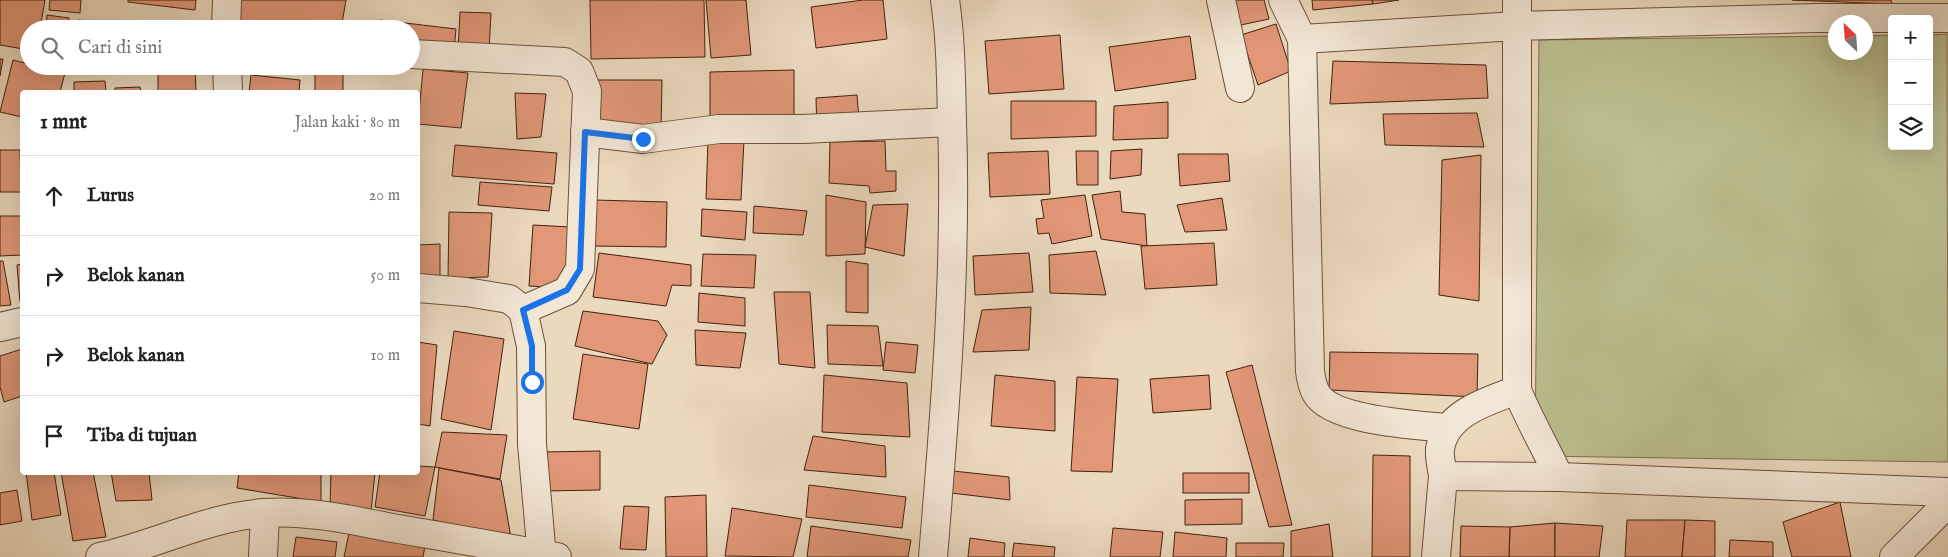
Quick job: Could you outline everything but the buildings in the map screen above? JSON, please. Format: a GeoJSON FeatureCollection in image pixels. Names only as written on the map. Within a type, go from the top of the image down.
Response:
{"type":"FeatureCollection","features":[{"type":"Feature","properties":{"kind":"street"},"geometry":{"type":"LineString","coordinates":[[227,20],[228,0]]}},
{"type":"Feature","properties":{"kind":"street"},"geometry":{"type":"LineString","coordinates":[[933,557],[949,360],[954,174],[949,34],[945,0]]}},
{"type":"Feature","properties":{"kind":"street"},"geometry":{"type":"LineString","coordinates":[[1221,0],[1240,88]]}},
{"type":"Feature","properties":{"kind":"street"},"geometry":{"type":"LineString","coordinates":[[1283,0],[1302,39],[1310,371],[1316,394],[1330,407],[1376,420],[1447,428]]}},
{"type":"Feature","properties":{"kind":"street"},"geometry":{"type":"LineString","coordinates":[[1302,39],[1517,13],[1817,18],[1948,18]]}},
{"type":"Feature","properties":{"kind":"street"},"geometry":{"type":"LineString","coordinates":[[1517,13],[1517,390],[1528,417],[1546,448],[1559,477]]}},
{"type":"Feature","properties":{"kind":"street"},"geometry":{"type":"LineString","coordinates":[[420,54],[564,62],[579,71],[586,91],[580,269],[567,290],[523,310]]}},
{"type":"Feature","properties":{"kind":"street"},"geometry":{"type":"LineString","coordinates":[[227,75],[228,90]]}},
{"type":"Feature","properties":{"kind":"street"},"geometry":{"type":"LineString","coordinates":[[585,132],[643,139],[719,129],[803,128],[952,122]]}},
{"type":"Feature","properties":{"kind":"street"},"geometry":{"type":"LineString","coordinates":[[100,557],[126,551],[184,531],[230,518],[265,513],[324,516],[547,556],[532,444],[532,346],[523,310],[509,299],[466,292],[420,288]]}},
{"type":"Feature","properties":{"kind":"street"},"geometry":{"type":"LineString","coordinates":[[0,327],[20,322]]}},
{"type":"Feature","properties":{"kind":"street"},"geometry":{"type":"LineString","coordinates":[[1436,557],[1443,476],[1440,449],[1447,428],[1466,412],[1517,390]]}},
{"type":"Feature","properties":{"kind":"street"},"geometry":{"type":"LineString","coordinates":[[1443,476],[1559,477],[1948,492]]}},
{"type":"Feature","properties":{"kind":"street"},"geometry":{"type":"LineString","coordinates":[[1894,557],[1948,503]]}},
{"type":"Feature","properties":{"kind":"street"},"geometry":{"type":"LineString","coordinates":[[263,557],[265,513]]}},
{"type":"Feature","properties":{"kind":"green space"},"geometry":{"type":"Polygon","coordinates":[[[1947,34],[1948,462],[1535,456],[1539,40],[1828,36],[1828,60],[1873,60],[1873,36],[1888,35],[1888,150],[1933,150],[1933,35],[1947,34]]]}},
{"type":"Feature","properties":{"kind":"route"},"geometry":{"type":"LineString","coordinates":[[532,382],[532,346],[523,310],[567,290],[580,269],[585,132],[643,139]]}}]}
